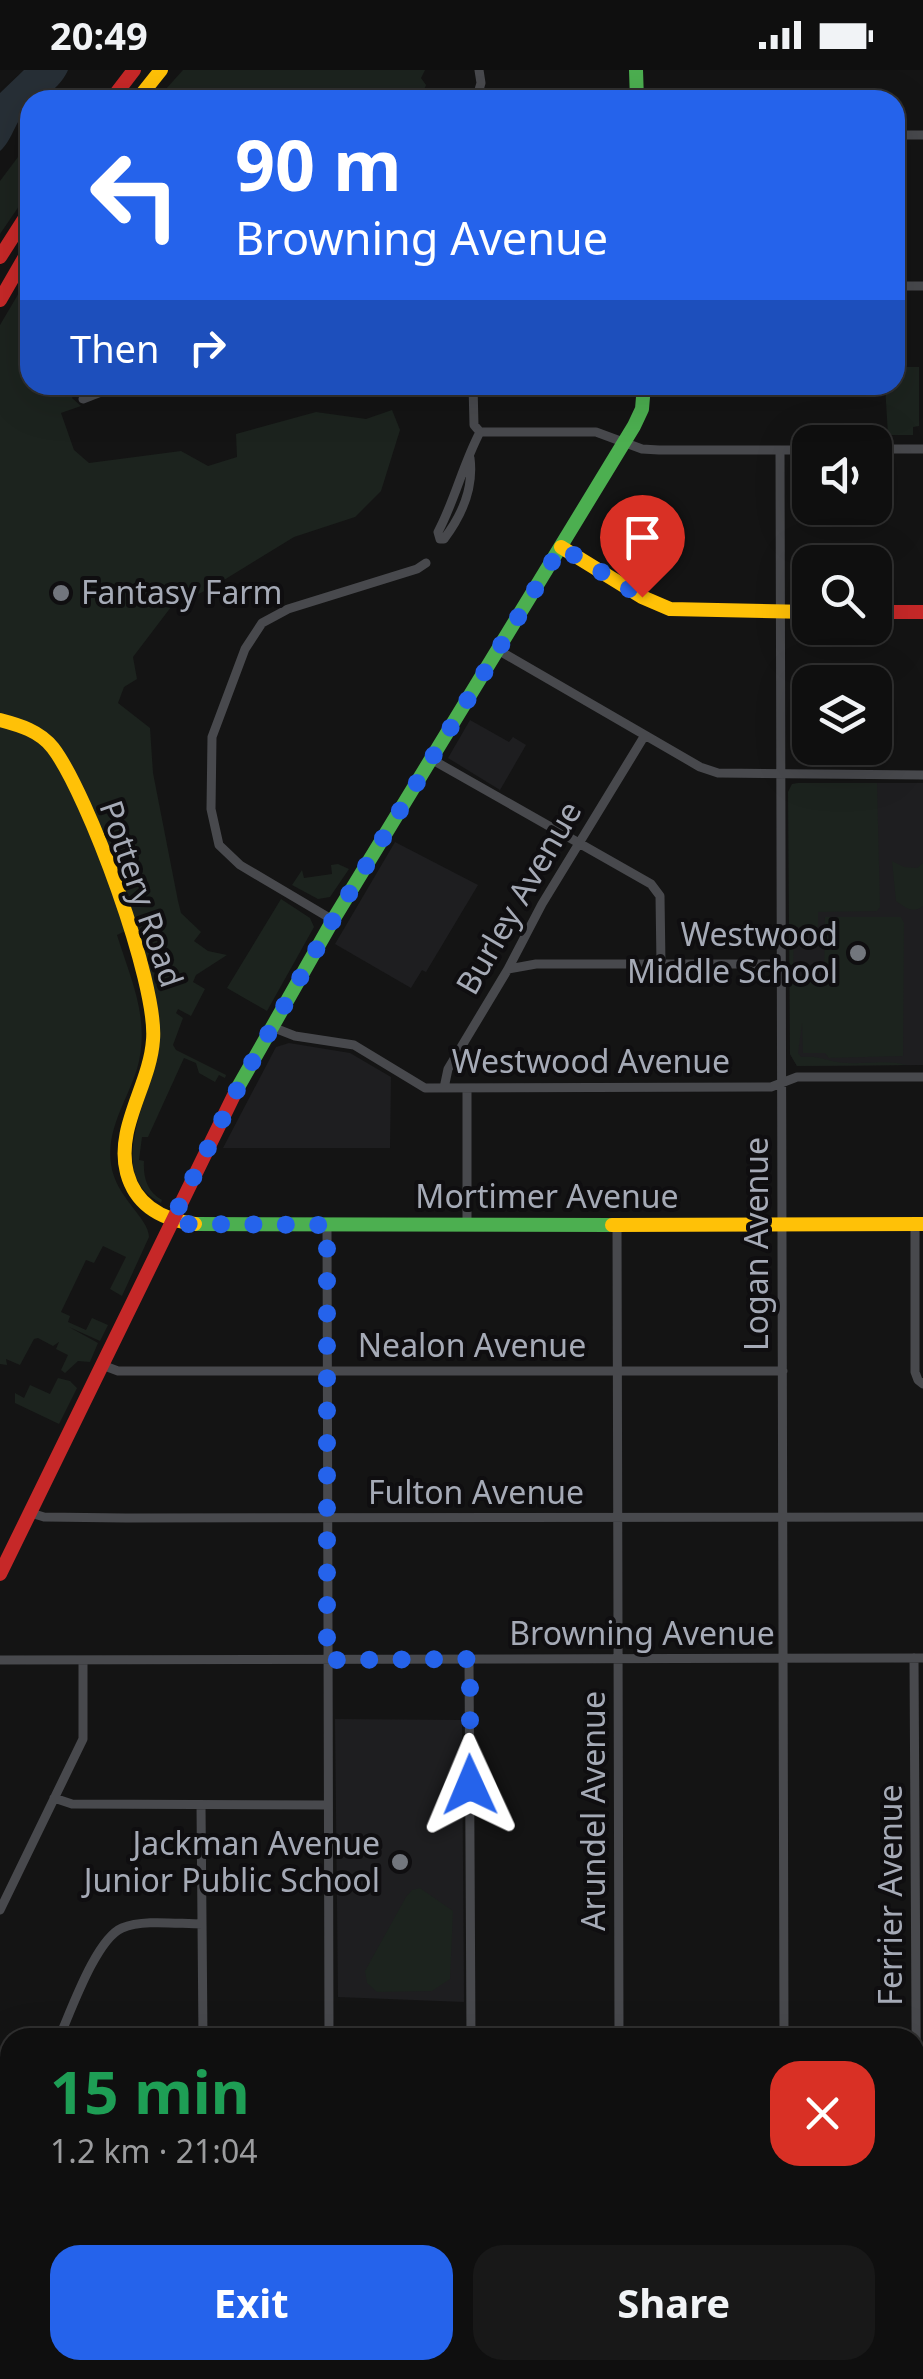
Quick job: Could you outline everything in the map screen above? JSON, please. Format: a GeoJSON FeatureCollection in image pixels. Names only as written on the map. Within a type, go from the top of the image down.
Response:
{"type":"FeatureCollection","features":[{"type":"Feature","properties":{"kind":"main road"},"geometry":{"type":"LineString","coordinates":[[119,90],[134,70]]}},
{"type":"Feature","properties":{"kind":"main road"},"geometry":{"type":"LineString","coordinates":[[145,90],[161,70]]}},
{"type":"Feature","properties":{"kind":"main road"},"geometry":{"type":"LineString","coordinates":[[0,257],[20,226]]}},
{"type":"Feature","properties":{"kind":"main road"},"geometry":{"type":"LineString","coordinates":[[0,300],[20,265]]}},
{"type":"Feature","properties":{"kind":"main road"},"geometry":{"type":"LineString","coordinates":[[0,1574],[172,1220],[272,1028],[333,920],[624,442],[642,409],[643,395]]}},
{"type":"Feature","properties":{"kind":"main road"},"geometry":{"type":"LineString","coordinates":[[561,547],[642,597],[670,609],[792,612]]}},
{"type":"Feature","properties":{"kind":"main road"},"geometry":{"type":"LineString","coordinates":[[892,612],[923,612]]}},
{"type":"Feature","properties":{"kind":"main road","name":"Pottery Road"},"geometry":{"type":"LineString","coordinates":[[0,720],[33,731],[59,757],[101,852],[146,980],[154,1039],[128,1130],[124,1159],[128,1179],[140,1201],[172,1220]]}},
{"type":"Feature","properties":{"kind":"main road","name":"Mortimer Avenue"},"geometry":{"type":"LineString","coordinates":[[172,1220],[205,1225],[919,1224]]}},
{"type":"Feature","properties":{"kind":"street"},"geometry":{"type":"LineString","coordinates":[[83,399],[93,395]]}},
{"type":"Feature","properties":{"kind":"street"},"geometry":{"type":"LineString","coordinates":[[473,395],[474,425],[480,432],[596,432],[660,450],[792,450]]}},
{"type":"Feature","properties":{"kind":"street"},"geometry":{"type":"LineString","coordinates":[[470,458],[472,473],[462,511],[444,540],[440,539],[438,532],[480,432]]}},
{"type":"Feature","properties":{"kind":"street"},"geometry":{"type":"LineString","coordinates":[[892,449],[923,449]]}},
{"type":"Feature","properties":{"kind":"street","name":"Logan Avenue"},"geometry":{"type":"LineString","coordinates":[[780,450],[784,2028]]}},
{"type":"Feature","properties":{"kind":"street"},"geometry":{"type":"LineString","coordinates":[[333,920],[240,865],[218,845],[210,782],[216,725],[245,649],[262,623],[288,608],[426,563]]}},
{"type":"Feature","properties":{"kind":"street"},"geometry":{"type":"LineString","coordinates":[[498,650],[700,767],[718,772],[923,775]]}},
{"type":"Feature","properties":{"kind":"street","name":"Burley Avenue"},"geometry":{"type":"LineString","coordinates":[[444,1088],[448,1068],[644,735]]}},
{"type":"Feature","properties":{"kind":"street"},"geometry":{"type":"LineString","coordinates":[[431,759],[657,890],[661,904],[661,964]]}},
{"type":"Feature","properties":{"kind":"street"},"geometry":{"type":"LineString","coordinates":[[508,969],[536,964],[782,964]]}},
{"type":"Feature","properties":{"kind":"street","name":"Westwood Avenue"},"geometry":{"type":"LineString","coordinates":[[272,1028],[295,1036],[354,1045],[420,1087],[754,1087],[782,1084],[797,1077],[923,1077]]}},
{"type":"Feature","properties":{"kind":"street"},"geometry":{"type":"LineString","coordinates":[[466,1224],[467,1088]]}},
{"type":"Feature","properties":{"kind":"street","name":"Arundel Avenue"},"geometry":{"type":"LineString","coordinates":[[617,1224],[619,2028]]}},
{"type":"Feature","properties":{"kind":"street"},"geometry":{"type":"LineString","coordinates":[[919,1224],[915,1372],[923,1384]]}},
{"type":"Feature","properties":{"kind":"street"},"geometry":{"type":"LineString","coordinates":[[327,1225],[329,2028]]}},
{"type":"Feature","properties":{"kind":"street","name":"Nealon Avenue"},"geometry":{"type":"LineString","coordinates":[[102,1366],[118,1371],[782,1371]]}},
{"type":"Feature","properties":{"kind":"street","name":"Fulton Avenue"},"geometry":{"type":"LineString","coordinates":[[31,1513],[44,1517],[923,1517]]}},
{"type":"Feature","properties":{"kind":"street","name":"Browning Avenue"},"geometry":{"type":"LineString","coordinates":[[0,1660],[919,1658]]}},
{"type":"Feature","properties":{"kind":"street","name":"Ferrier Avenue"},"geometry":{"type":"LineString","coordinates":[[919,1658],[920,2028]]}},
{"type":"Feature","properties":{"kind":"street"},"geometry":{"type":"LineString","coordinates":[[470,1659],[471,2028]]}},
{"type":"Feature","properties":{"kind":"street"},"geometry":{"type":"LineString","coordinates":[[0,1910],[83,1739],[83,1660]]}},
{"type":"Feature","properties":{"kind":"street"},"geometry":{"type":"LineString","coordinates":[[54,1798],[72,1804],[327,1804]]}},
{"type":"Feature","properties":{"kind":"street"},"geometry":{"type":"LineString","coordinates":[[201,1805],[203,2028]]}},
{"type":"Feature","properties":{"kind":"street"},"geometry":{"type":"LineString","coordinates":[[64,2028],[103,1945],[115,1932],[131,1925],[202,1924]]}},
{"type":"Feature","properties":{"kind":"shaded area"},"geometry":{"type":"Polygon","coordinates":[[[24,70],[68,70],[53,90],[20,90],[20,118],[0,151],[0,93],[24,70]]]}},
{"type":"Feature","properties":{"kind":"shaded area"},"geometry":{"type":"Polygon","coordinates":[[[183,70],[425,70],[421,78],[426,85],[424,90],[165,90],[183,70]]]}},
{"type":"Feature","properties":{"kind":"shaded area"},"geometry":{"type":"Polygon","coordinates":[[[20,154],[20,205],[0,234],[0,181],[20,154]]]}},
{"type":"Feature","properties":{"kind":"shaded area"},"geometry":{"type":"Polygon","coordinates":[[[20,291],[20,395],[74,395],[72,398],[81,406],[61,413],[74,450],[89,463],[181,451],[208,466],[237,457],[236,434],[316,412],[366,419],[392,410],[400,430],[381,491],[355,517],[294,537],[211,588],[171,607],[133,657],[137,679],[124,687],[118,703],[150,728],[153,773],[181,913],[201,932],[194,941],[208,951],[227,955],[196,975],[193,982],[205,989],[191,1016],[178,1009],[176,1013],[183,1018],[173,1045],[226,1075],[219,1075],[215,1082],[199,1073],[196,1063],[184,1058],[148,1137],[142,1137],[139,1160],[144,1161],[147,1184],[161,1203],[143,1189],[134,1170],[133,1149],[158,1053],[157,1005],[134,927],[117,935],[138,1000],[142,1034],[137,1069],[112,1139],[111,1164],[119,1187],[144,1222],[149,1237],[122,1296],[110,1289],[126,1257],[103,1246],[94,1263],[86,1260],[61,1312],[70,1316],[68,1322],[86,1330],[92,1318],[108,1325],[100,1341],[69,1327],[98,1343],[90,1362],[78,1361],[65,1373],[61,1370],[68,1355],[56,1349],[59,1342],[53,1346],[38,1338],[20,1365],[6,1359],[7,1365],[0,1364],[0,325],[20,291]]]}},
{"type":"Feature","properties":{"kind":"shaded area"},"geometry":{"type":"Polygon","coordinates":[[[905,367],[919,367],[919,426],[913,427],[913,435],[892,435],[892,425],[887,425],[886,395],[905,395],[905,367]]]}},
{"type":"Feature","properties":{"kind":"shaded area"},"geometry":{"type":"Polygon","coordinates":[[[470,720],[509,742],[513,737],[526,745],[500,790],[448,758],[470,720]]]}},
{"type":"Feature","properties":{"kind":"shaded area"},"geometry":{"type":"Polygon","coordinates":[[[798,783],[923,783],[923,1065],[797,1066],[790,1054],[793,927],[818,926],[818,876],[798,783]]]}},
{"type":"Feature","properties":{"kind":"shaded area"},"geometry":{"type":"Polygon","coordinates":[[[877,783],[880,907],[877,911],[818,912],[818,927],[794,927],[793,979],[824,983],[825,917],[901,917],[904,923],[903,1056],[829,1058],[825,1053],[803,1053],[802,1023],[798,1053],[801,1057],[841,1063],[907,1065],[797,1066],[790,1054],[788,792],[792,784],[877,783]]]}},
{"type":"Feature","properties":{"kind":"shaded area"},"geometry":{"type":"Polygon","coordinates":[[[395,842],[478,885],[426,972],[422,970],[411,988],[335,944],[395,842]]]}},
{"type":"Feature","properties":{"kind":"shaded area"},"geometry":{"type":"Polygon","coordinates":[[[892,861],[917,868],[923,863],[923,906],[910,909],[896,901],[892,861]]]}},
{"type":"Feature","properties":{"kind":"shaded area"},"geometry":{"type":"Polygon","coordinates":[[[331,865],[349,869],[330,897],[318,899],[292,885],[302,870],[304,878],[332,874],[331,865]]]}},
{"type":"Feature","properties":{"kind":"shaded area"},"geometry":{"type":"Polygon","coordinates":[[[281,899],[310,918],[314,927],[267,1011],[227,988],[281,899]]]}},
{"type":"Feature","properties":{"kind":"shaded area"},"geometry":{"type":"Polygon","coordinates":[[[289,1043],[350,1053],[391,1077],[390,1148],[223,1148],[276,1047],[289,1043]]]}},
{"type":"Feature","properties":{"kind":"shaded area"},"geometry":{"type":"Polygon","coordinates":[[[58,1378],[77,1388],[59,1424],[15,1403],[15,1393],[24,1398],[30,1385],[50,1394],[58,1378]]]}},
{"type":"Feature","properties":{"kind":"shaded area","name":"Jackman Avenue Junior Public School"},"geometry":{"type":"Polygon","coordinates":[[[335,1719],[462,1720],[464,2002],[338,1997],[335,1719]]]}},
{"type":"Feature","properties":{"kind":"shaded area"},"geometry":{"type":"Polygon","coordinates":[[[420,1888],[453,1911],[450,1979],[432,1991],[377,1992],[367,1983],[365,1971],[406,1897],[420,1888]]]}},
{"type":"Feature","properties":{"kind":"traffic: fast"},"geometry":{"type":"LineString","coordinates":[[636,70],[637,90]]}},
{"type":"Feature","properties":{"kind":"traffic: fast"},"geometry":{"type":"LineString","coordinates":[[237,1089],[333,920],[634,426],[643,395]]}},
{"type":"Feature","properties":{"kind":"traffic: fast"},"geometry":{"type":"LineString","coordinates":[[195,1224],[612,1225]]}},
{"type":"Feature","properties":{"kind":"traffic: slow"},"geometry":{"type":"LineString","coordinates":[[145,90],[161,70]]}},
{"type":"Feature","properties":{"kind":"traffic: slow"},"geometry":{"type":"LineString","coordinates":[[561,547],[642,597],[670,609],[792,612]]}},
{"type":"Feature","properties":{"kind":"traffic: slow"},"geometry":{"type":"LineString","coordinates":[[0,720],[36,733],[53,748],[68,771],[101,846],[133,935],[152,1013],[151,1057],[126,1140],[127,1173],[144,1203],[162,1215],[195,1224]]}},
{"type":"Feature","properties":{"kind":"traffic: slow"},"geometry":{"type":"LineString","coordinates":[[612,1225],[923,1224]]}},
{"type":"Feature","properties":{"kind":"traffic: jam"},"geometry":{"type":"LineString","coordinates":[[119,90],[134,70]]}},
{"type":"Feature","properties":{"kind":"traffic: jam"},"geometry":{"type":"LineString","coordinates":[[0,257],[20,226]]}},
{"type":"Feature","properties":{"kind":"traffic: jam"},"geometry":{"type":"LineString","coordinates":[[0,300],[20,265]]}},
{"type":"Feature","properties":{"kind":"traffic: jam"},"geometry":{"type":"LineString","coordinates":[[892,612],[923,612]]}},
{"type":"Feature","properties":{"kind":"traffic: jam"},"geometry":{"type":"LineString","coordinates":[[0,1574],[237,1089]]}},
{"type":"Feature","properties":{"kind":"place","name":"Fantasy Farm"},"geometry":{"type":"Point","coordinates":[61,593]}},
{"type":"Feature","properties":{"kind":"place","name":"Westwood Middle School"},"geometry":{"type":"Point","coordinates":[858,953]}},
{"type":"Feature","properties":{"kind":"place","name":"Jackman Avenue Junior Public School"},"geometry":{"type":"Point","coordinates":[400,1862]}},
{"type":"Feature","properties":{"kind":"route"},"geometry":{"type":"LineString","coordinates":[[470,1785],[470,1659],[327,1660],[327,1225],[244,1226],[172,1220],[242,1080],[333,920],[561,547],[642,597]]}}]}
